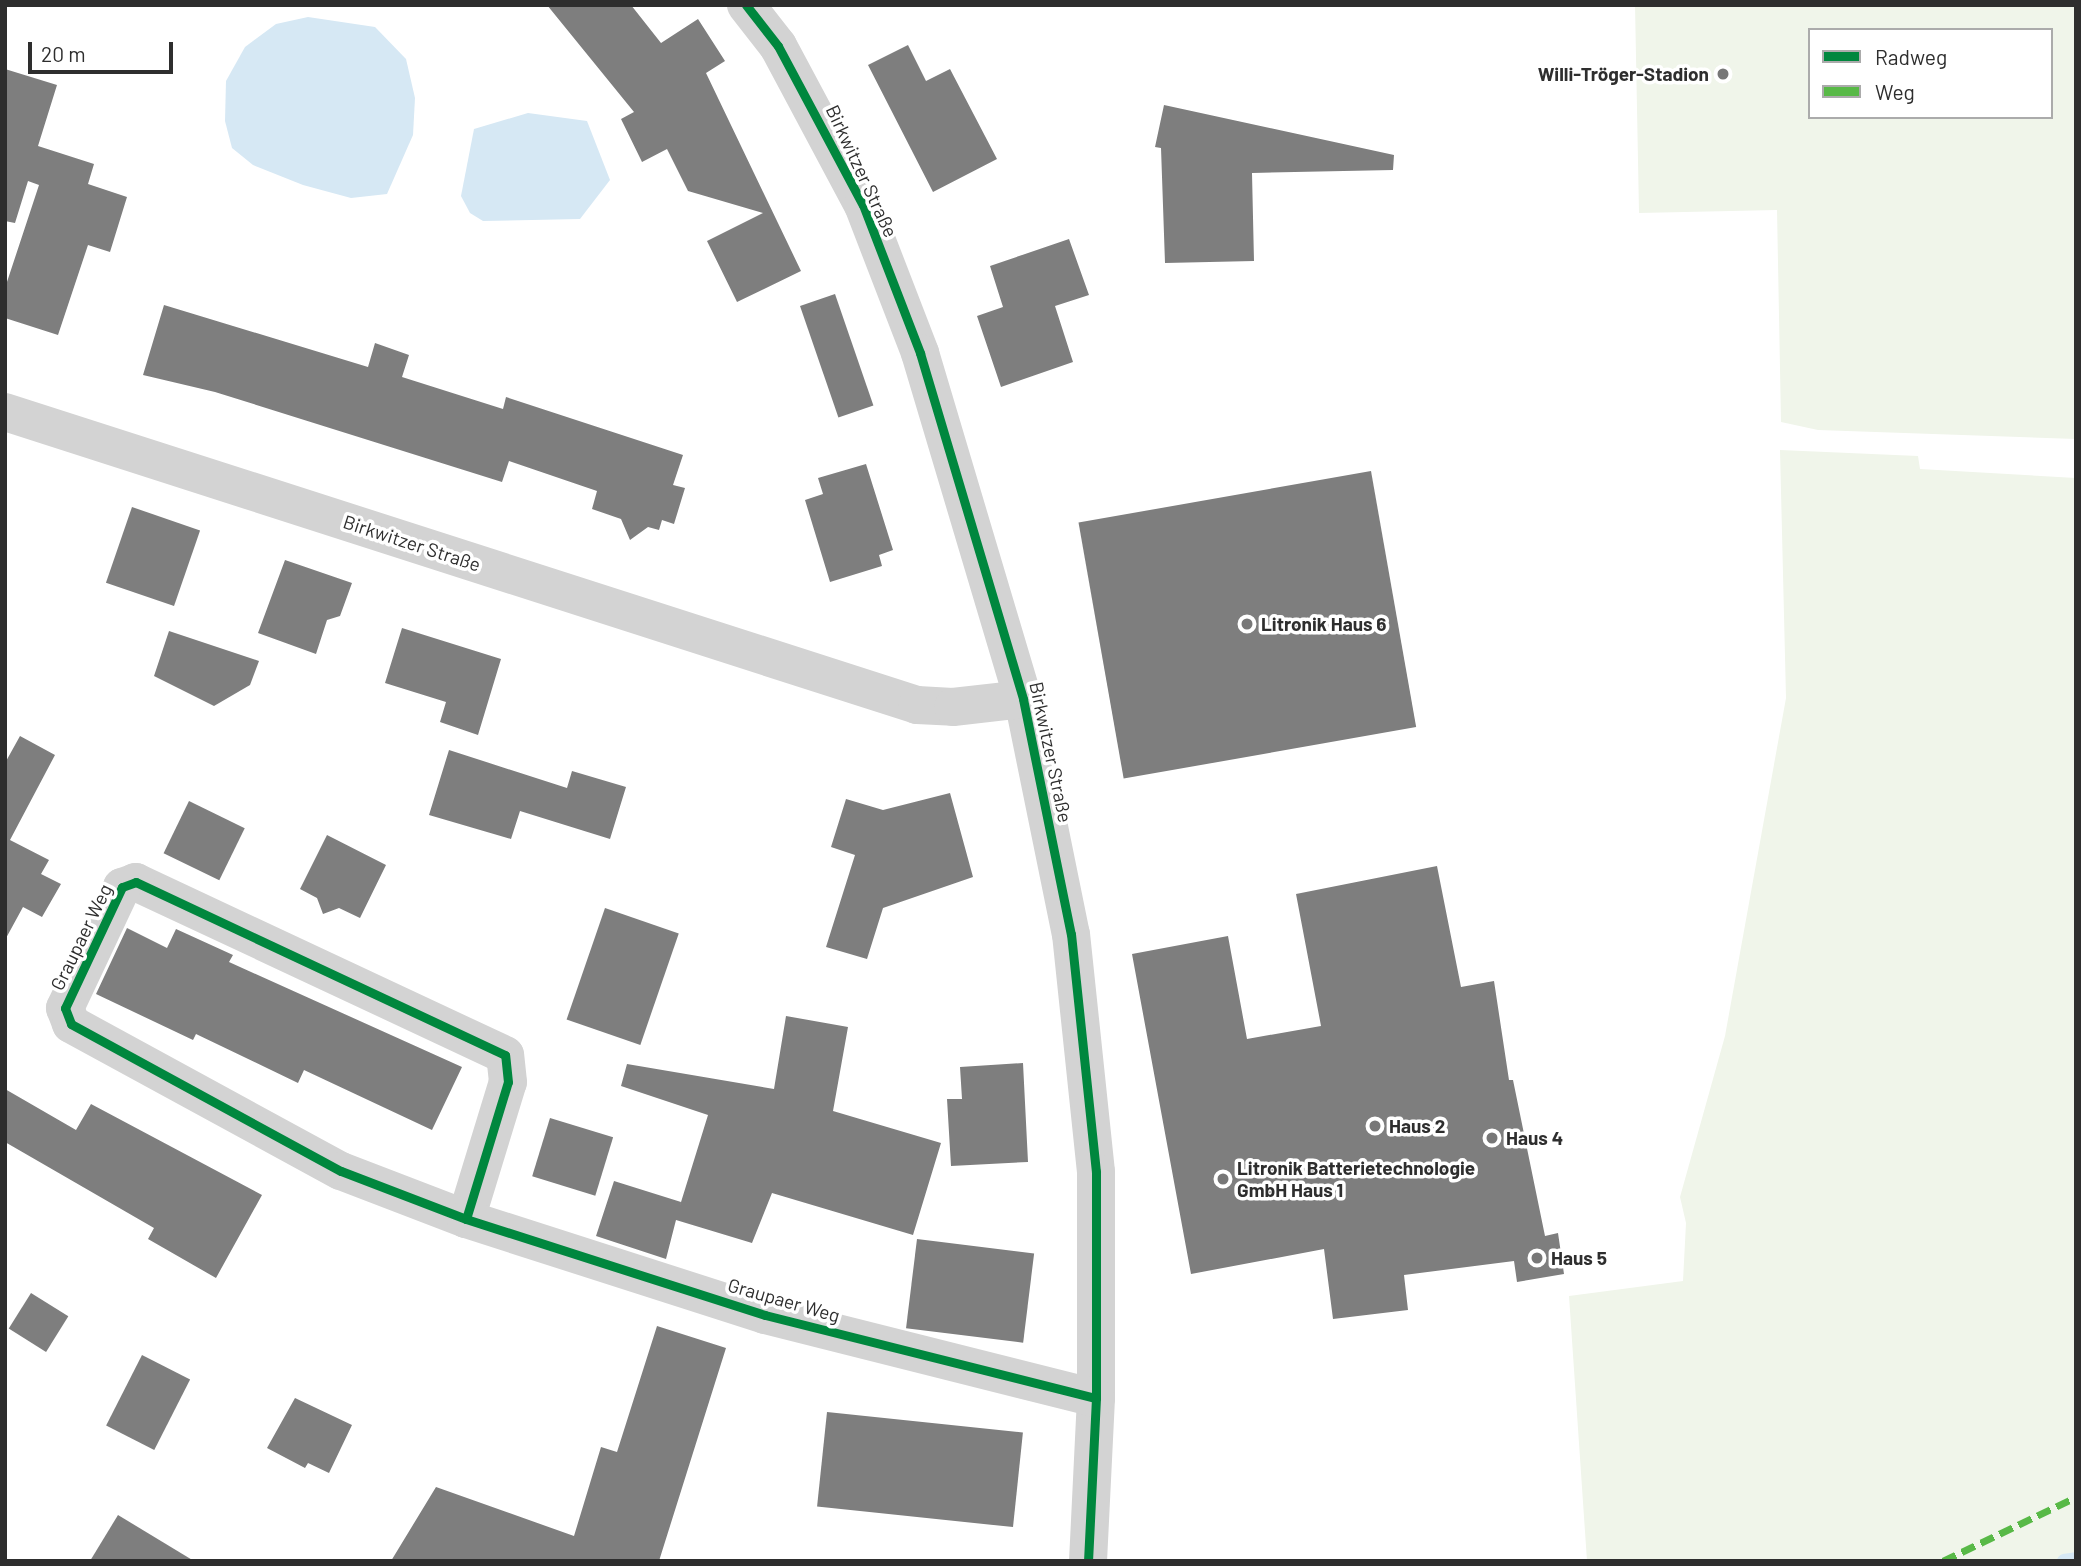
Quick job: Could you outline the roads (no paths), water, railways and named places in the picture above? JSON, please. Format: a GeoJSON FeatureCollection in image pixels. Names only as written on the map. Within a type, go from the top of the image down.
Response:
{"type":"FeatureCollection","features":[{"type":"Feature","properties":{"kind":"street","name":"Birkwitzer Straße"},"geometry":{"type":"LineString","coordinates":[[746,5],[778,46],[863,205],[920,353],[1023,699],[1071,934],[1096,1171],[1096,1398],[1088,1561]]}},
{"type":"Feature","properties":{"kind":"street","name":"Birkwitzer Straße"},"geometry":{"type":"LineString","coordinates":[[5,412],[917,705],[953,707],[1023,699]]}},
{"type":"Feature","properties":{"kind":"street","name":"Graupaer Weg"},"geometry":{"type":"LineString","coordinates":[[467,1219],[508,1082],[505,1055],[136,882],[122,887],[65,1008],[71,1024],[341,1171],[467,1219],[765,1315],[1096,1398]]}},
{"type":"Feature","properties":{"kind":"water"},"geometry":{"type":"Polygon","coordinates":[[[308,17],[375,27],[406,59],[415,98],[413,135],[387,194],[351,198],[303,185],[253,165],[232,148],[225,121],[226,81],[245,47],[276,24],[308,17]]]}},
{"type":"Feature","properties":{"kind":"water"},"geometry":{"type":"Polygon","coordinates":[[[528,113],[587,121],[610,180],[580,219],[483,221],[470,213],[461,196],[474,129],[528,113]]]}},
{"type":"Feature","properties":{"kind":"waterway"},"geometry":{"type":"LineString","coordinates":[[2064,1561],[2076,1559]]}},
{"type":"Feature","properties":{"kind":"place","name":"Willi-Tröger-Stadion"},"geometry":{"type":"Point","coordinates":[1723,74]}},
{"type":"Feature","properties":{"kind":"place","name":"Litronik Haus 6"},"geometry":{"type":"Point","coordinates":[1247,624]}},
{"type":"Feature","properties":{"kind":"place","name":"Haus 2"},"geometry":{"type":"Point","coordinates":[1375,1126]}},
{"type":"Feature","properties":{"kind":"place","name":"Haus 4"},"geometry":{"type":"Point","coordinates":[1492,1138]}},
{"type":"Feature","properties":{"kind":"place","name":"Litronik Batterietechnologie GmbH Haus 1"},"geometry":{"type":"Point","coordinates":[1223,1179]}},
{"type":"Feature","properties":{"kind":"place","name":"Haus 5"},"geometry":{"type":"Point","coordinates":[1537,1258]}}]}
